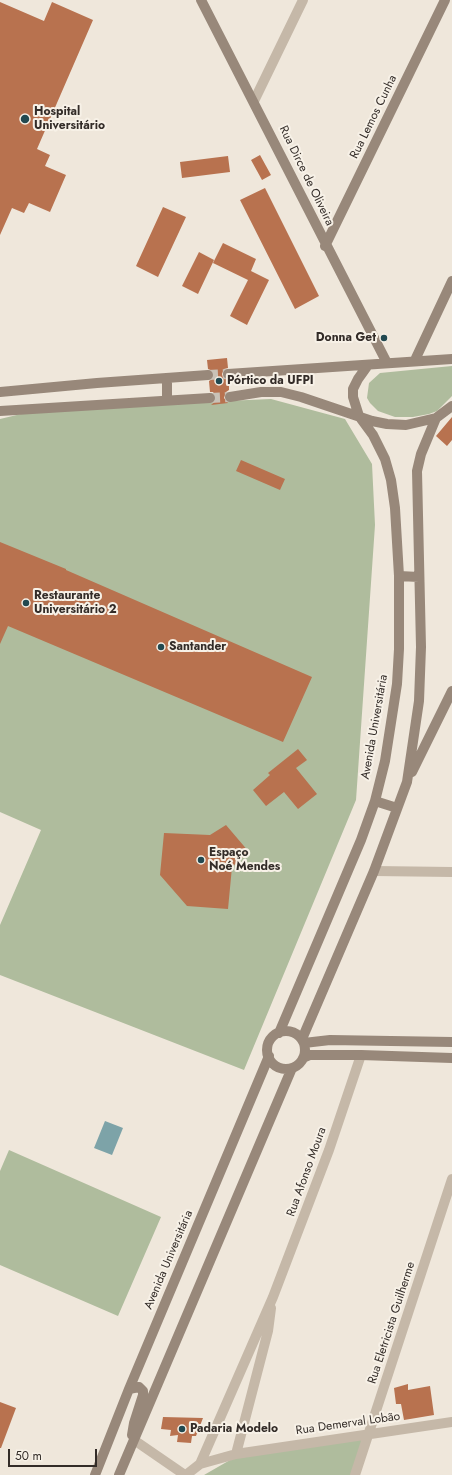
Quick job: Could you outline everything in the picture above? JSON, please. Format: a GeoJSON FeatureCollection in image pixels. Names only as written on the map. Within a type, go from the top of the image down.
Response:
{"type":"FeatureCollection","features":[{"type":"Feature","properties":{"kind":"main road","name":"Rua Dirce de Oliveira"},"geometry":{"type":"LineString","coordinates":[[201,0],[387,363]]}},
{"type":"Feature","properties":{"kind":"main road","name":"Rua Lemos Cunha"},"geometry":{"type":"LineString","coordinates":[[326,246],[445,0]]}},
{"type":"Feature","properties":{"kind":"main road"},"geometry":{"type":"LineString","coordinates":[[415,360],[452,281]]}},
{"type":"Feature","properties":{"kind":"main road"},"geometry":{"type":"LineString","coordinates":[[228,374],[447,359]]}},
{"type":"Feature","properties":{"kind":"main road"},"geometry":{"type":"LineString","coordinates":[[359,416],[355,406],[353,389],[368,365]]}},
{"type":"Feature","properties":{"kind":"main road"},"geometry":{"type":"LineString","coordinates":[[0,392],[208,375]]}},
{"type":"Feature","properties":{"kind":"main road"},"geometry":{"type":"LineString","coordinates":[[167,378],[167,400]]}},
{"type":"Feature","properties":{"kind":"main road"},"geometry":{"type":"LineString","coordinates":[[230,397],[261,392],[281,392],[302,396],[387,424],[406,425],[436,418],[452,406]]}},
{"type":"Feature","properties":{"kind":"main road"},"geometry":{"type":"LineString","coordinates":[[0,411],[210,398]]}},
{"type":"Feature","properties":{"kind":"main road","name":"Avenida Universitária"},"geometry":{"type":"LineString","coordinates":[[279,1032],[358,847],[375,801],[385,761],[397,684],[400,649],[399,576],[395,508],[391,480],[385,459],[373,435],[359,416]]}},
{"type":"Feature","properties":{"kind":"main road"},"geometry":{"type":"LineString","coordinates":[[407,782],[419,701],[421,647],[416,471],[421,454],[436,418]]}},
{"type":"Feature","properties":{"kind":"main road"},"geometry":{"type":"LineString","coordinates":[[399,576],[419,576]]}},
{"type":"Feature","properties":{"kind":"main road"},"geometry":{"type":"LineString","coordinates":[[303,1041],[374,871],[407,782],[449,705],[452,692]]}},
{"type":"Feature","properties":{"kind":"main road"},"geometry":{"type":"LineString","coordinates":[[375,801],[397,808]]}},
{"type":"Feature","properties":{"kind":"main road"},"geometry":{"type":"LineString","coordinates":[[292,1068],[287,1069],[276,1065],[269,1056],[268,1045],[270,1040],[279,1032],[292,1032],[303,1041],[305,1048],[303,1058]]}},
{"type":"Feature","properties":{"kind":"main road"},"geometry":{"type":"LineString","coordinates":[[303,1041],[452,1042]]}},
{"type":"Feature","properties":{"kind":"main road"},"geometry":{"type":"LineString","coordinates":[[362,1041],[362,1055]]}},
{"type":"Feature","properties":{"kind":"main road"},"geometry":{"type":"LineString","coordinates":[[119,1475],[292,1068],[303,1058],[310,1055],[452,1058]]}},
{"type":"Feature","properties":{"kind":"main road","name":"Avenida Universitária"},"geometry":{"type":"LineString","coordinates":[[95,1475],[99,1470],[129,1389],[269,1056]]}},
{"type":"Feature","properties":{"kind":"main road"},"geometry":{"type":"LineString","coordinates":[[129,1389],[136,1386],[143,1391],[132,1430],[134,1440]]}},
{"type":"Feature","properties":{"kind":"street"},"geometry":{"type":"LineString","coordinates":[[254,101],[303,0]]}},
{"type":"Feature","properties":{"kind":"street"},"geometry":{"type":"LineString","coordinates":[[374,871],[452,872]]}},
{"type":"Feature","properties":{"kind":"street","name":"Rua Afonso Moura"},"geometry":{"type":"LineString","coordinates":[[186,1475],[200,1464],[273,1297],[329,1150],[362,1055]]}},
{"type":"Feature","properties":{"kind":"street","name":"Rua Eletricista Guilherme"},"geometry":{"type":"LineString","coordinates":[[355,1475],[452,1179]]}},
{"type":"Feature","properties":{"kind":"street","name":"Rua Afonso Moura"},"geometry":{"type":"LineString","coordinates":[[236,1454],[268,1331],[273,1297]]}},
{"type":"Feature","properties":{"kind":"street","name":"Rua Demerval Lobão"},"geometry":{"type":"LineString","coordinates":[[200,1464],[236,1454],[452,1422]]}},
{"type":"Feature","properties":{"kind":"street"},"geometry":{"type":"LineString","coordinates":[[134,1440],[186,1475]]}},
{"type":"Feature","properties":{"kind":"green space"},"geometry":{"type":"Polygon","coordinates":[[[452,366],[452,396],[437,411],[413,417],[395,417],[378,411],[367,398],[369,383],[380,373],[452,366]]]}},
{"type":"Feature","properties":{"kind":"green space"},"geometry":{"type":"Polygon","coordinates":[[[271,399],[345,419],[372,464],[375,525],[356,800],[244,1070],[0,975],[0,925],[41,830],[0,812],[0,419],[21,414],[112,406],[271,399]]]}},
{"type":"Feature","properties":{"kind":"green space"},"geometry":{"type":"Polygon","coordinates":[[[9,1150],[161,1217],[118,1316],[0,1265],[0,1171],[9,1150]]]}},
{"type":"Feature","properties":{"kind":"green space"},"geometry":{"type":"Polygon","coordinates":[[[364,1436],[351,1475],[204,1475],[237,1456],[364,1436]]]}},
{"type":"Feature","properties":{"kind":"water"},"geometry":{"type":"Polygon","coordinates":[[[105,1121],[123,1128],[112,1155],[94,1148],[105,1121]]]}},
{"type":"Feature","properties":{"kind":"building","name":"Hospital Universitário"},"geometry":{"type":"Polygon","coordinates":[[[0,2],[44,21],[52,2],[93,20],[37,149],[50,155],[45,166],[66,175],[50,212],[29,203],[24,213],[12,208],[0,235],[0,2]]]}},
{"type":"Feature","properties":{"kind":"building"},"geometry":{"type":"Polygon","coordinates":[[[260,155],[271,175],[262,180],[251,160],[260,155]]]}},
{"type":"Feature","properties":{"kind":"building"},"geometry":{"type":"Polygon","coordinates":[[[228,156],[230,172],[182,178],[180,162],[228,156]]]}},
{"type":"Feature","properties":{"kind":"building"},"geometry":{"type":"Polygon","coordinates":[[[265,188],[319,296],[295,309],[240,200],[265,188]]]}},
{"type":"Feature","properties":{"kind":"building"},"geometry":{"type":"Polygon","coordinates":[[[163,207],[186,217],[158,277],[136,266],[163,207]]]}},
{"type":"Feature","properties":{"kind":"building"},"geometry":{"type":"Polygon","coordinates":[[[223,243],[256,259],[251,271],[269,280],[247,325],[230,316],[248,280],[213,263],[223,243]]]}},
{"type":"Feature","properties":{"kind":"building"},"geometry":{"type":"Polygon","coordinates":[[[199,252],[214,260],[198,294],[182,286],[199,252]]]}},
{"type":"Feature","properties":{"kind":"building","name":"Pórtico da UFPI"},"geometry":{"type":"Polygon","coordinates":[[[227,358],[228,368],[224,369],[222,374],[223,378],[229,380],[229,390],[226,392],[224,398],[228,403],[211,405],[216,401],[216,397],[213,392],[210,392],[209,381],[214,378],[214,375],[213,371],[208,369],[207,360],[227,358]]]}},
{"type":"Feature","properties":{"kind":"building"},"geometry":{"type":"Polygon","coordinates":[[[452,417],[452,440],[447,446],[436,436],[452,417]]]}},
{"type":"Feature","properties":{"kind":"building"},"geometry":{"type":"Polygon","coordinates":[[[241,460],[285,479],[280,490],[236,471],[241,460]]]}},
{"type":"Feature","properties":{"kind":"building"},"geometry":{"type":"Polygon","coordinates":[[[0,542],[66,569],[312,677],[283,742],[8,626],[0,644],[0,542]]]}},
{"type":"Feature","properties":{"kind":"building"},"geometry":{"type":"Polygon","coordinates":[[[298,749],[307,760],[296,768],[317,794],[298,809],[284,792],[266,806],[253,790],[270,775],[268,773],[298,749]]]}},
{"type":"Feature","properties":{"kind":"building","name":"Espaço Noé Mendes"},"geometry":{"type":"Polygon","coordinates":[[[226,825],[249,852],[232,867],[228,909],[187,906],[160,875],[164,833],[210,835],[226,825]]]}},
{"type":"Feature","properties":{"kind":"building"},"geometry":{"type":"Polygon","coordinates":[[[408,1384],[408,1390],[430,1386],[434,1415],[404,1420],[401,1404],[396,1404],[394,1388],[408,1384]]]}},
{"type":"Feature","properties":{"kind":"building"},"geometry":{"type":"Polygon","coordinates":[[[0,1402],[16,1408],[1,1448],[0,1448],[0,1402]]]}},
{"type":"Feature","properties":{"kind":"building","name":"Padaria Modelo"},"geometry":{"type":"Polygon","coordinates":[[[163,1417],[203,1418],[196,1436],[192,1436],[191,1443],[177,1442],[178,1435],[170,1436],[171,1430],[161,1429],[163,1417]]]}},
{"type":"Feature","properties":{"kind":"tunnel"},"geometry":{"type":"LineString","coordinates":[[208,375],[228,374]]}},
{"type":"Feature","properties":{"kind":"tunnel"},"geometry":{"type":"LineString","coordinates":[[210,398],[230,397]]}},
{"type":"Feature","properties":{"kind":"place","name":"Hospital Universitário"},"geometry":{"type":"Point","coordinates":[25,119]}},
{"type":"Feature","properties":{"kind":"place","name":"Donna Get"},"geometry":{"type":"Point","coordinates":[384,338]}},
{"type":"Feature","properties":{"kind":"place","name":"Pórtico da UFPI"},"geometry":{"type":"Point","coordinates":[219,381]}},
{"type":"Feature","properties":{"kind":"place","name":"Restaurante Universitário 2"},"geometry":{"type":"Point","coordinates":[26,603]}},
{"type":"Feature","properties":{"kind":"place","name":"Santander"},"geometry":{"type":"Point","coordinates":[161,647]}},
{"type":"Feature","properties":{"kind":"place","name":"Espaço Noé Mendes"},"geometry":{"type":"Point","coordinates":[201,860]}},
{"type":"Feature","properties":{"kind":"place","name":"Padaria Modelo"},"geometry":{"type":"Point","coordinates":[182,1429]}}]}
